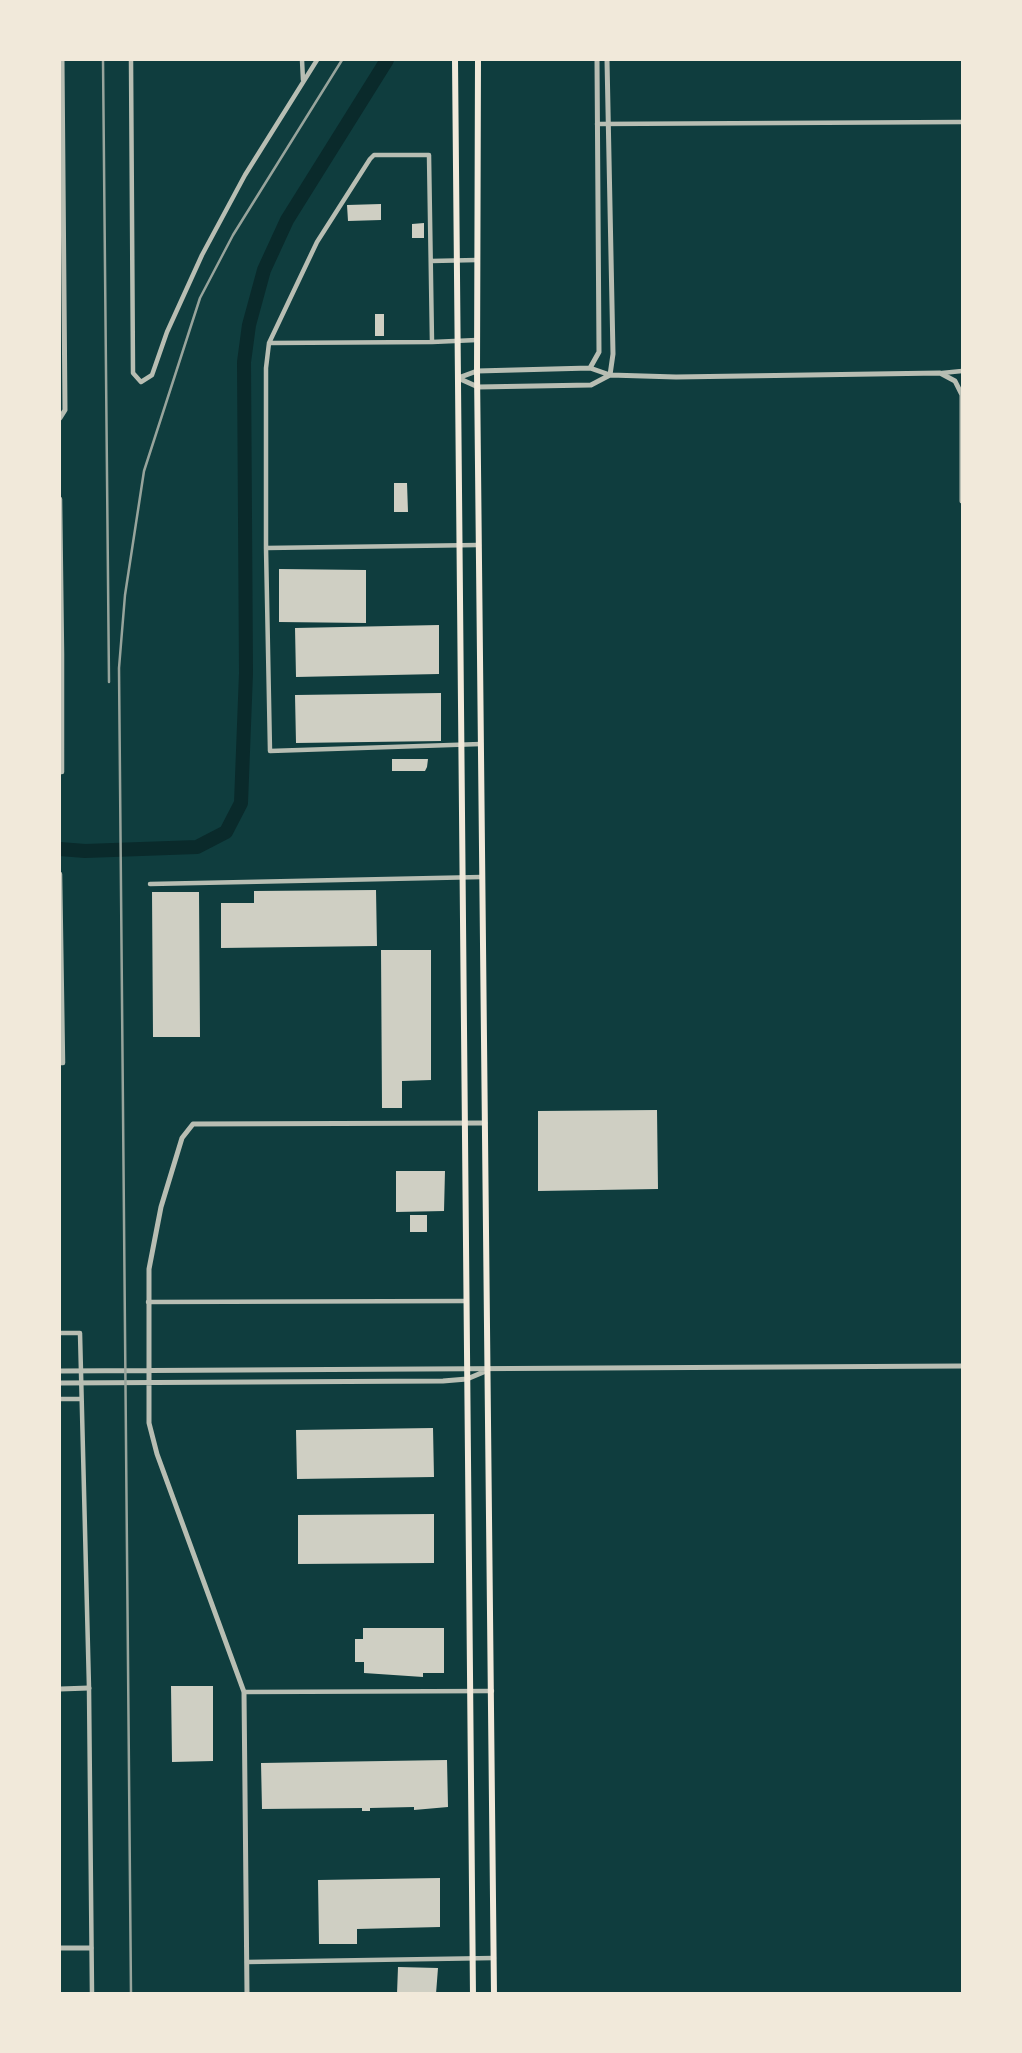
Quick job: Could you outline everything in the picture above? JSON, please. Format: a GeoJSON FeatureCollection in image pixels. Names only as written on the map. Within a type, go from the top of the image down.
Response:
{"type":"FeatureCollection","features":[{"type":"Feature","properties":{"kind":"main road"},"geometry":{"type":"LineString","coordinates":[[455,60],[473,1993]]}},
{"type":"Feature","properties":{"kind":"main road"},"geometry":{"type":"LineString","coordinates":[[478,60],[477,371],[494,1993]]}},
{"type":"Feature","properties":{"kind":"street"},"geometry":{"type":"LineString","coordinates":[[60,418],[65,410],[62,316],[62,60]]}},
{"type":"Feature","properties":{"kind":"street"},"geometry":{"type":"LineString","coordinates":[[131,60],[133,373],[141,382],[152,375],[167,332],[202,255],[245,175],[317,60]]}},
{"type":"Feature","properties":{"kind":"street"},"geometry":{"type":"LineString","coordinates":[[302,60],[303,81]]}},
{"type":"Feature","properties":{"kind":"street"},"geometry":{"type":"LineString","coordinates":[[590,368],[599,352],[597,60]]}},
{"type":"Feature","properties":{"kind":"street"},"geometry":{"type":"LineString","coordinates":[[607,60],[613,354],[610,375]]}},
{"type":"Feature","properties":{"kind":"street"},"geometry":{"type":"LineString","coordinates":[[597,124],[962,122]]}},
{"type":"Feature","properties":{"kind":"street"},"geometry":{"type":"LineString","coordinates":[[432,342],[429,155],[374,155],[361,171],[317,243],[269,343],[266,368],[266,548],[270,751],[481,744]]}},
{"type":"Feature","properties":{"kind":"street"},"geometry":{"type":"LineString","coordinates":[[431,261],[477,260]]}},
{"type":"Feature","properties":{"kind":"street"},"geometry":{"type":"LineString","coordinates":[[269,343],[477,340]]}},
{"type":"Feature","properties":{"kind":"street"},"geometry":{"type":"LineString","coordinates":[[458,378],[477,371],[590,368],[610,375],[962,371]]}},
{"type":"Feature","properties":{"kind":"street"},"geometry":{"type":"LineString","coordinates":[[940,373],[955,381],[962,395],[962,501]]}},
{"type":"Feature","properties":{"kind":"street"},"geometry":{"type":"LineString","coordinates":[[458,378],[478,387],[591,385],[610,375]]}},
{"type":"Feature","properties":{"kind":"street"},"geometry":{"type":"LineString","coordinates":[[60,499],[60,772]]}},
{"type":"Feature","properties":{"kind":"street"},"geometry":{"type":"LineString","coordinates":[[266,548],[479,545]]}},
{"type":"Feature","properties":{"kind":"street"},"geometry":{"type":"LineString","coordinates":[[60,874],[63,1063],[60,1063]]}},
{"type":"Feature","properties":{"kind":"street"},"geometry":{"type":"LineString","coordinates":[[150,884],[482,877]]}},
{"type":"Feature","properties":{"kind":"street"},"geometry":{"type":"LineString","coordinates":[[247,1993],[244,1692],[157,1454],[149,1423],[147,1302],[149,1269],[162,1207],[182,1139],[193,1124],[485,1123]]}},
{"type":"Feature","properties":{"kind":"street"},"geometry":{"type":"LineString","coordinates":[[147,1302],[467,1301]]}},
{"type":"Feature","properties":{"kind":"street"},"geometry":{"type":"LineString","coordinates":[[60,1333],[80,1333],[89,1688],[92,1993]]}},
{"type":"Feature","properties":{"kind":"street"},"geometry":{"type":"LineString","coordinates":[[63,1371],[962,1366]]}},
{"type":"Feature","properties":{"kind":"street"},"geometry":{"type":"LineString","coordinates":[[63,1383],[467,1379],[489,1370]]}},
{"type":"Feature","properties":{"kind":"street"},"geometry":{"type":"LineString","coordinates":[[60,1399],[81,1399]]}},
{"type":"Feature","properties":{"kind":"street"},"geometry":{"type":"LineString","coordinates":[[60,1689],[89,1688]]}},
{"type":"Feature","properties":{"kind":"street"},"geometry":{"type":"LineString","coordinates":[[244,1692],[492,1691]]}},
{"type":"Feature","properties":{"kind":"street"},"geometry":{"type":"LineString","coordinates":[[60,1948],[91,1948]]}},
{"type":"Feature","properties":{"kind":"street"},"geometry":{"type":"LineString","coordinates":[[247,1962],[494,1958]]}},
{"type":"Feature","properties":{"kind":"building"},"geometry":{"type":"Polygon","coordinates":[[[381,204],[381,220],[348,221],[347,205],[381,204]]]}},
{"type":"Feature","properties":{"kind":"building"},"geometry":{"type":"Polygon","coordinates":[[[424,223],[424,238],[412,238],[412,224],[424,223]]]}},
{"type":"Feature","properties":{"kind":"building"},"geometry":{"type":"Polygon","coordinates":[[[375,314],[384,314],[384,336],[375,336],[375,314]]]}},
{"type":"Feature","properties":{"kind":"building"},"geometry":{"type":"Polygon","coordinates":[[[394,483],[407,483],[408,512],[394,512],[394,483]]]}},
{"type":"Feature","properties":{"kind":"building"},"geometry":{"type":"Polygon","coordinates":[[[279,569],[366,570],[366,623],[279,622],[279,569]]]}},
{"type":"Feature","properties":{"kind":"building"},"geometry":{"type":"Polygon","coordinates":[[[439,625],[439,674],[296,677],[295,628],[439,625]]]}},
{"type":"Feature","properties":{"kind":"building"},"geometry":{"type":"Polygon","coordinates":[[[441,693],[441,741],[296,743],[295,695],[441,693]]]}},
{"type":"Feature","properties":{"kind":"building"},"geometry":{"type":"Polygon","coordinates":[[[392,759],[428,759],[425,771],[392,771],[392,759]]]}},
{"type":"Feature","properties":{"kind":"building"},"geometry":{"type":"Polygon","coordinates":[[[376,890],[377,946],[221,948],[221,903],[254,903],[254,891],[376,890]]]}},
{"type":"Feature","properties":{"kind":"building"},"geometry":{"type":"Polygon","coordinates":[[[152,892],[199,892],[200,1037],[153,1037],[152,892]]]}},
{"type":"Feature","properties":{"kind":"building"},"geometry":{"type":"Polygon","coordinates":[[[381,950],[431,950],[431,1080],[402,1081],[402,1108],[382,1108],[381,950]]]}},
{"type":"Feature","properties":{"kind":"building"},"geometry":{"type":"Polygon","coordinates":[[[657,1110],[658,1189],[538,1191],[538,1111],[657,1110]]]}},
{"type":"Feature","properties":{"kind":"building"},"geometry":{"type":"Polygon","coordinates":[[[396,1171],[445,1171],[444,1211],[396,1212],[396,1171]]]}},
{"type":"Feature","properties":{"kind":"building"},"geometry":{"type":"Polygon","coordinates":[[[410,1215],[427,1215],[427,1232],[410,1232],[410,1215]]]}},
{"type":"Feature","properties":{"kind":"building"},"geometry":{"type":"Polygon","coordinates":[[[433,1428],[434,1477],[297,1479],[296,1430],[433,1428]]]}},
{"type":"Feature","properties":{"kind":"building"},"geometry":{"type":"Polygon","coordinates":[[[434,1514],[434,1563],[298,1564],[298,1515],[434,1514]]]}},
{"type":"Feature","properties":{"kind":"building"},"geometry":{"type":"Polygon","coordinates":[[[363,1628],[444,1628],[444,1673],[423,1673],[423,1677],[364,1673],[364,1662],[355,1662],[355,1639],[363,1639],[363,1628]]]}},
{"type":"Feature","properties":{"kind":"building"},"geometry":{"type":"Polygon","coordinates":[[[171,1686],[213,1686],[213,1761],[172,1762],[171,1686]]]}},
{"type":"Feature","properties":{"kind":"building"},"geometry":{"type":"Polygon","coordinates":[[[447,1760],[448,1807],[414,1810],[414,1807],[370,1808],[370,1811],[362,1811],[362,1808],[262,1809],[261,1763],[447,1760]]]}},
{"type":"Feature","properties":{"kind":"building"},"geometry":{"type":"Polygon","coordinates":[[[440,1878],[440,1927],[357,1929],[357,1944],[319,1944],[318,1880],[440,1878]]]}},
{"type":"Feature","properties":{"kind":"building"},"geometry":{"type":"Polygon","coordinates":[[[398,1967],[438,1968],[436,1994],[397,1994],[398,1967]]]}},
{"type":"Feature","properties":{"kind":"waterway"},"geometry":{"type":"LineString","coordinates":[[60,849],[85,851],[197,847],[226,832],[241,803],[246,673],[244,362],[249,325],[264,270],[287,220],[387,60]]}},
{"type":"Feature","properties":{"kind":"railway"},"geometry":{"type":"LineString","coordinates":[[103,60],[109,682]]}},
{"type":"Feature","properties":{"kind":"railway"},"geometry":{"type":"LineString","coordinates":[[131,1994],[119,668],[125,595],[144,471],[200,298],[233,235],[342,60]]}}]}
